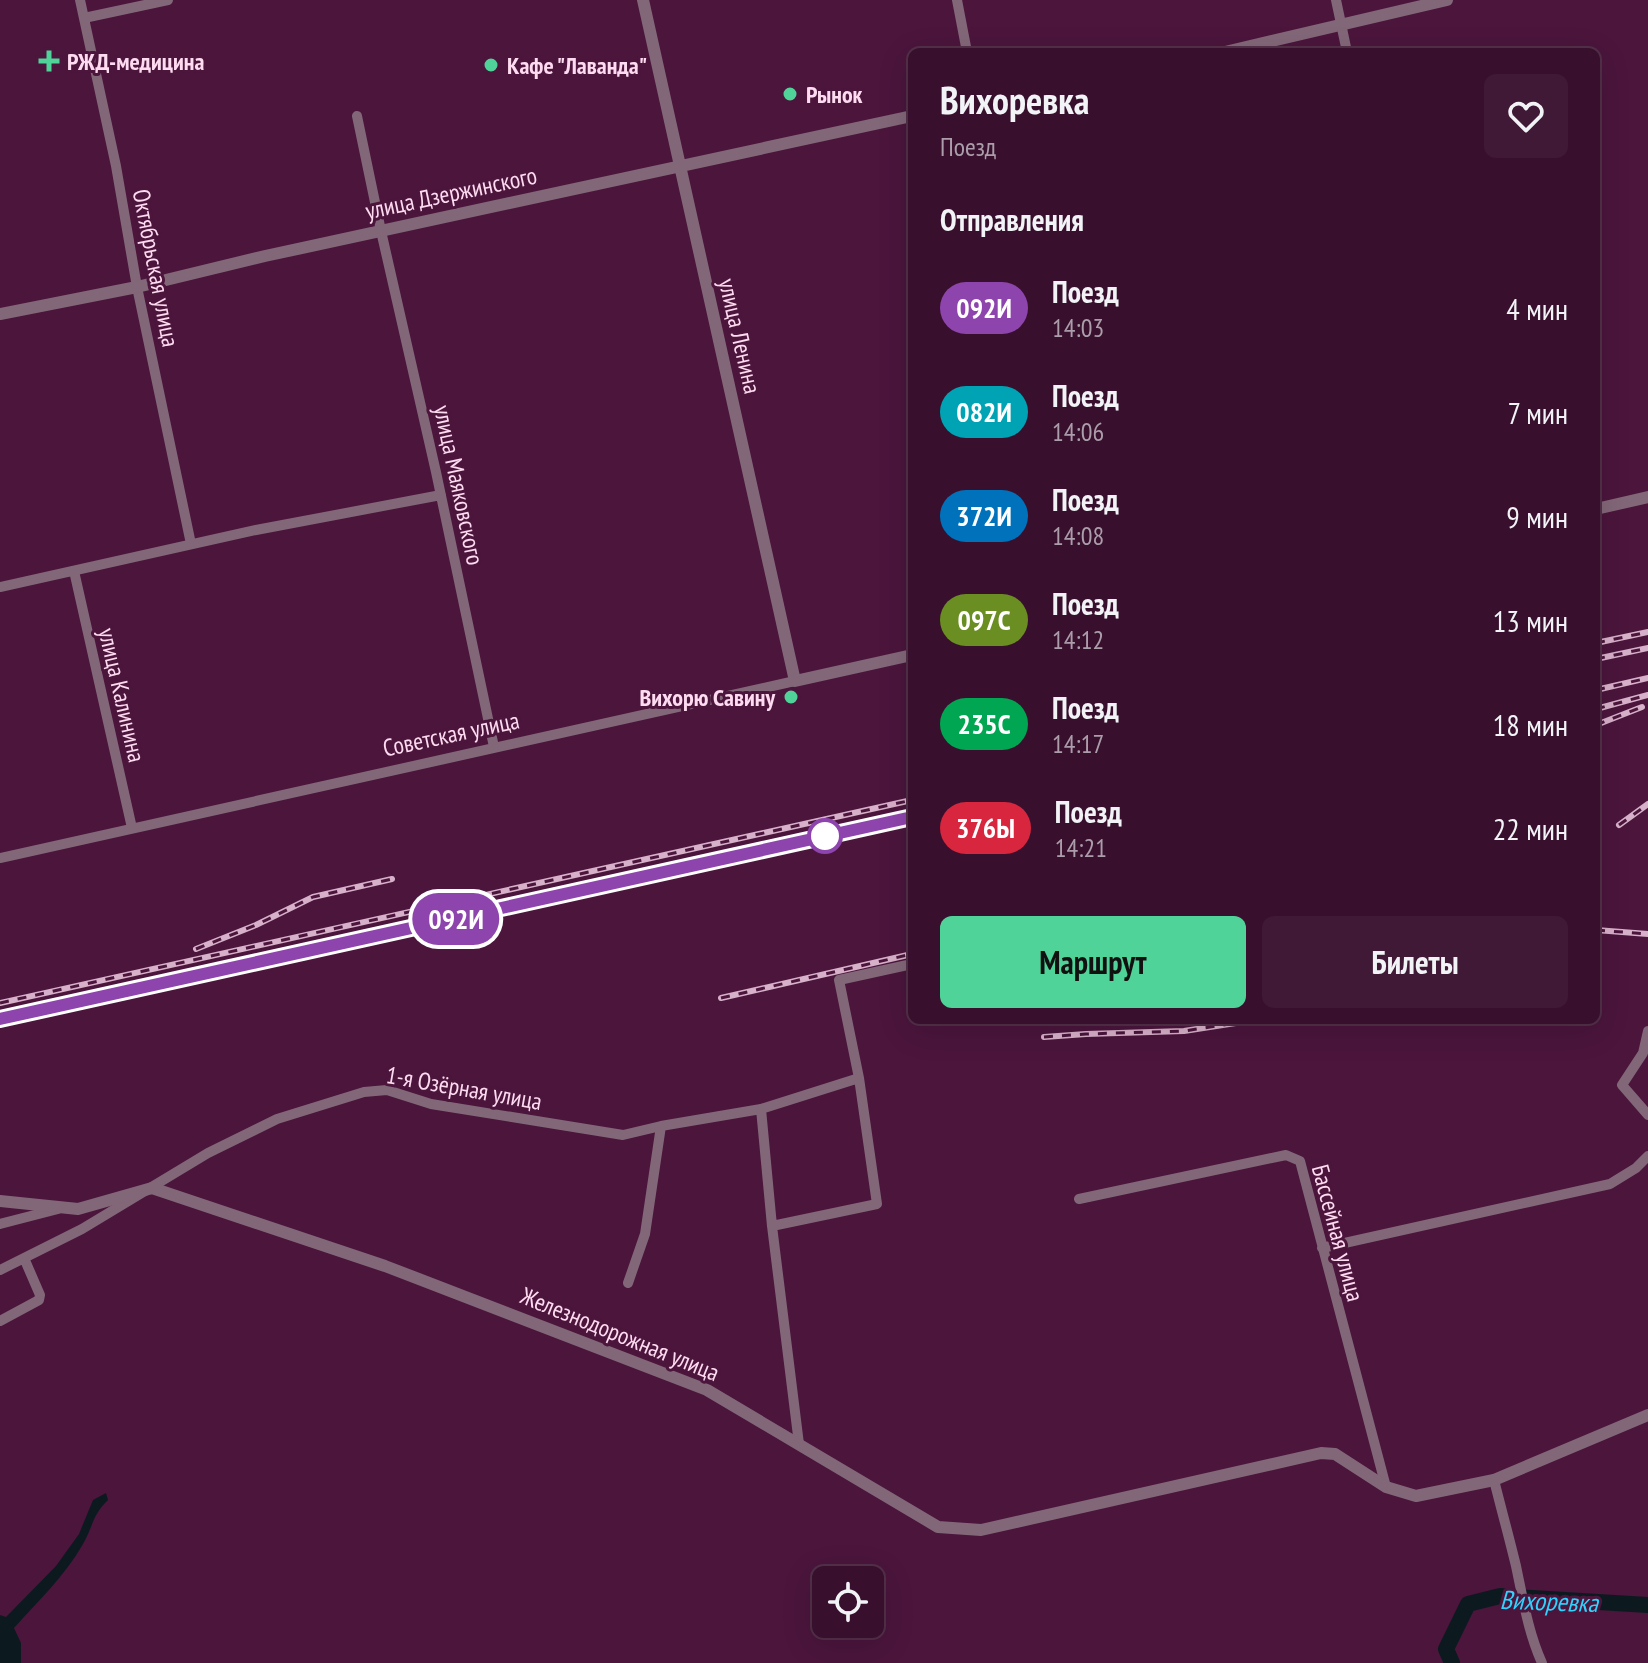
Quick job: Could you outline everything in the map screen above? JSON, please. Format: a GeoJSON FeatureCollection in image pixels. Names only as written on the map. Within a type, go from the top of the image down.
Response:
{"type":"FeatureCollection","features":[{"type":"Feature","properties":{"kind":"street","name":"Октябрьская улица"},"geometry":{"type":"LineString","coordinates":[[80,0],[191,544]]}},
{"type":"Feature","properties":{"kind":"street"},"geometry":{"type":"LineString","coordinates":[[84,18],[168,0]]}},
{"type":"Feature","properties":{"kind":"street","name":"улица Ленина"},"geometry":{"type":"LineString","coordinates":[[643,0],[795,681]]}},
{"type":"Feature","properties":{"kind":"street"},"geometry":{"type":"LineString","coordinates":[[957,0],[966,48]]}},
{"type":"Feature","properties":{"kind":"street"},"geometry":{"type":"LineString","coordinates":[[1336,0],[1346,48]]}},
{"type":"Feature","properties":{"kind":"street"},"geometry":{"type":"LineString","coordinates":[[1243,48],[1447,0]]}},
{"type":"Feature","properties":{"kind":"street"},"geometry":{"type":"LineString","coordinates":[[357,116],[381,231]]}},
{"type":"Feature","properties":{"kind":"street","name":"улица Дзержинского"},"geometry":{"type":"LineString","coordinates":[[0,314],[137,287],[265,256],[908,117]]}},
{"type":"Feature","properties":{"kind":"street","name":"улица Маяковского"},"geometry":{"type":"LineString","coordinates":[[381,231],[494,747]]}},
{"type":"Feature","properties":{"kind":"street"},"geometry":{"type":"LineString","coordinates":[[0,587],[191,544],[441,495]]}},
{"type":"Feature","properties":{"kind":"street"},"geometry":{"type":"LineString","coordinates":[[1600,508],[1648,497]]}},
{"type":"Feature","properties":{"kind":"street","name":"улица Калинина"},"geometry":{"type":"LineString","coordinates":[[74,571],[132,828]]}},
{"type":"Feature","properties":{"kind":"street","name":"Советская улица"},"geometry":{"type":"LineString","coordinates":[[0,858],[908,656]]}},
{"type":"Feature","properties":{"kind":"street"},"geometry":{"type":"LineString","coordinates":[[772,1226],[877,1204],[859,1078],[839,980],[908,965]]}},
{"type":"Feature","properties":{"kind":"street"},"geometry":{"type":"LineString","coordinates":[[1648,1031],[1643,1053],[1622,1085],[1648,1115]]}},
{"type":"Feature","properties":{"kind":"street","name":"1-я Озёрная улица"},"geometry":{"type":"LineString","coordinates":[[0,1270],[82,1229],[208,1153],[277,1119],[364,1092],[387,1090],[431,1104],[623,1135],[761,1109],[859,1078]]}},
{"type":"Feature","properties":{"kind":"street"},"geometry":{"type":"LineString","coordinates":[[761,1109],[799,1444]]}},
{"type":"Feature","properties":{"kind":"street"},"geometry":{"type":"LineString","coordinates":[[628,1283],[645,1234],[661,1126]]}},
{"type":"Feature","properties":{"kind":"street","name":"Бассейная улица"},"geometry":{"type":"LineString","coordinates":[[1079,1199],[1286,1155],[1300,1161],[1386,1487]]}},
{"type":"Feature","properties":{"kind":"street"},"geometry":{"type":"LineString","coordinates":[[1322,1248],[1610,1184],[1636,1168],[1648,1156]]}},
{"type":"Feature","properties":{"kind":"street"},"geometry":{"type":"LineString","coordinates":[[0,1201],[78,1209],[152,1188]]}},
{"type":"Feature","properties":{"kind":"street","name":"Железнодорожная улица"},"geometry":{"type":"LineString","coordinates":[[152,1188],[385,1266],[707,1390],[938,1527],[981,1530],[1321,1453],[1335,1454],[1386,1487]]}},
{"type":"Feature","properties":{"kind":"street"},"geometry":{"type":"LineString","coordinates":[[0,1224],[60,1208]]}},
{"type":"Feature","properties":{"kind":"street"},"geometry":{"type":"LineString","coordinates":[[0,1321],[39,1300],[40,1295],[24,1258]]}},
{"type":"Feature","properties":{"kind":"street"},"geometry":{"type":"LineString","coordinates":[[1386,1487],[1416,1496],[1494,1480],[1648,1415]]}},
{"type":"Feature","properties":{"kind":"street"},"geometry":{"type":"LineString","coordinates":[[1494,1480],[1533,1644],[1542,1663]]}},
{"type":"Feature","properties":{"kind":"shaded area"},"geometry":{"type":"Polygon","coordinates":[[[106,1493],[108,1500],[96,1516],[76,1556],[14,1628],[21,1643],[21,1663],[0,1663],[0,1615],[6,1617],[56,1566],[79,1534],[93,1500],[106,1493]]]}},
{"type":"Feature","properties":{"kind":"waterway","name":"Вихоревка"},"geometry":{"type":"LineString","coordinates":[[1452,1663],[1446,1649],[1468,1604],[1500,1596],[1648,1605]]}},
{"type":"Feature","properties":{"kind":"railway"},"geometry":{"type":"LineString","coordinates":[[1600,642],[1648,632]]}},
{"type":"Feature","properties":{"kind":"railway"},"geometry":{"type":"LineString","coordinates":[[1600,658],[1648,648]]}},
{"type":"Feature","properties":{"kind":"railway"},"geometry":{"type":"LineString","coordinates":[[1600,689],[1648,678]]}},
{"type":"Feature","properties":{"kind":"railway"},"geometry":{"type":"LineString","coordinates":[[1600,708],[1648,695]]}},
{"type":"Feature","properties":{"kind":"railway"},"geometry":{"type":"LineString","coordinates":[[1600,723],[1642,707]]}},
{"type":"Feature","properties":{"kind":"railway"},"geometry":{"type":"LineString","coordinates":[[0,1003],[908,801]]}},
{"type":"Feature","properties":{"kind":"railway"},"geometry":{"type":"LineString","coordinates":[[1619,825],[1648,804]]}},
{"type":"Feature","properties":{"kind":"railway"},"geometry":{"type":"LineString","coordinates":[[0,1019],[908,818]]}},
{"type":"Feature","properties":{"kind":"railway"},"geometry":{"type":"LineString","coordinates":[[196,949],[256,925],[313,897],[392,879]]}},
{"type":"Feature","properties":{"kind":"railway"},"geometry":{"type":"LineString","coordinates":[[1600,930],[1648,934]]}},
{"type":"Feature","properties":{"kind":"railway"},"geometry":{"type":"LineString","coordinates":[[721,998],[908,955]]}},
{"type":"Feature","properties":{"kind":"railway"},"geometry":{"type":"LineString","coordinates":[[1044,1037],[1184,1031],[1229,1024]]}},
{"type":"Feature","properties":{"kind":"train","name":"092И"},"geometry":{"type":"LineString","coordinates":[[0,1019],[908,818]]}},
{"type":"Feature","properties":{"kind":"place","name":"РЖД-медицина"},"geometry":{"type":"Point","coordinates":[49,61]}},
{"type":"Feature","properties":{"kind":"place","name":"Кафе \"Лаванда\""},"geometry":{"type":"Point","coordinates":[491,65]}},
{"type":"Feature","properties":{"kind":"place","name":"Рынок"},"geometry":{"type":"Point","coordinates":[790,94]}},
{"type":"Feature","properties":{"kind":"place","name":"Вихорю Савину"},"geometry":{"type":"Point","coordinates":[791,697]}}]}
